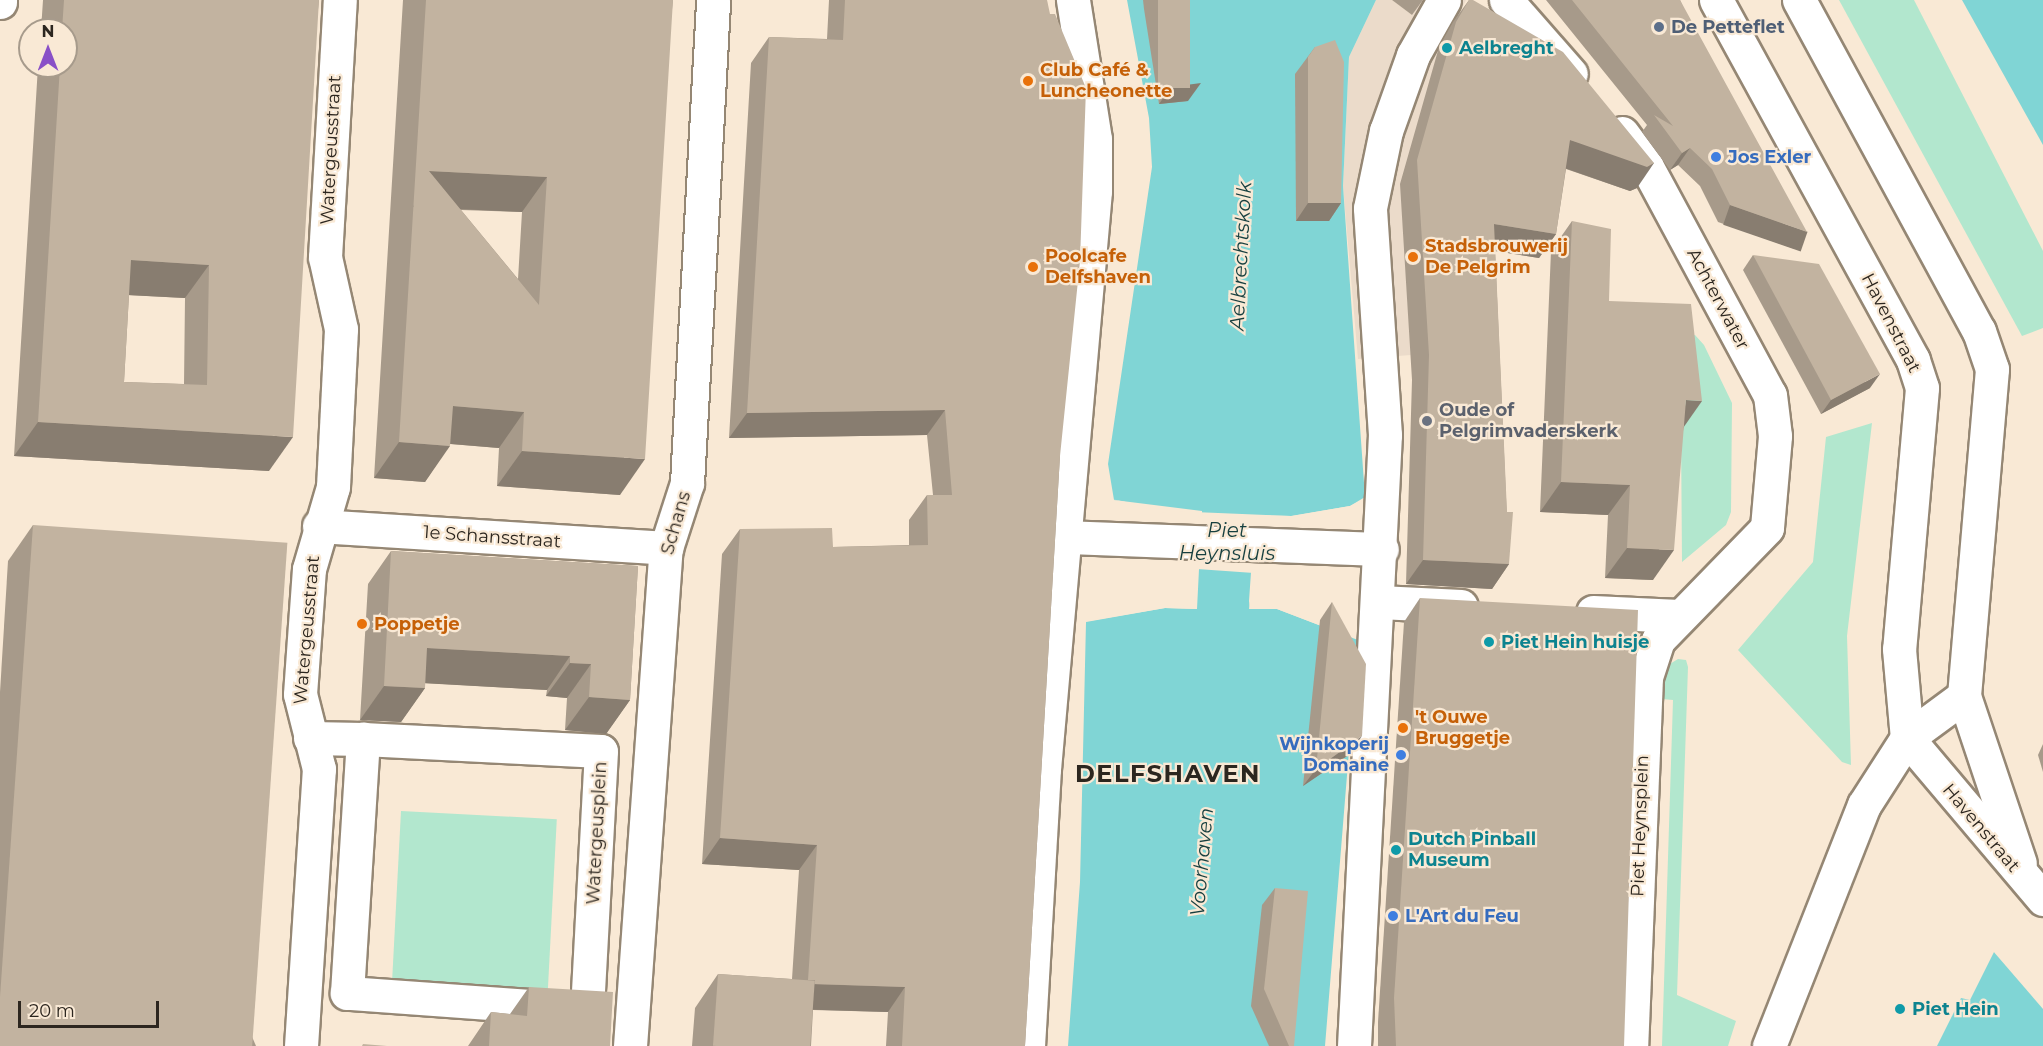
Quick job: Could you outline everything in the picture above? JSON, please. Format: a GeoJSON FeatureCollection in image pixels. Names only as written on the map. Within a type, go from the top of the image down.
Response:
{"type":"FeatureCollection","features":[{"type":"Feature","properties":{"kind":"street","name":"Watergeusstraat"},"geometry":{"type":"LineString","coordinates":[[301,1046],[319,770],[300,694],[309,569],[319,526],[333,487],[341,328],[325,257],[340,0]]}},
{"type":"Feature","properties":{"kind":"street","name":"Schans"},"geometry":{"type":"LineString","coordinates":[[630,1036],[666,548],[687,483],[713,0]]}},
{"type":"Feature","properties":{"kind":"street"},"geometry":{"type":"LineString","coordinates":[[1028,1046],[1044,769],[1065,553],[1096,164],[1073,0]]}},
{"type":"Feature","properties":{"kind":"street"},"geometry":{"type":"LineString","coordinates":[[1354,1046],[1382,549],[1385,435],[1370,208],[1386,131],[1409,66],[1444,0]]}},
{"type":"Feature","properties":{"kind":"street","name":"Achterwater"},"geometry":{"type":"LineString","coordinates":[[1506,0],[1595,101],[1647,167],[1775,411],[1774,495],[1767,528],[1679,616]]}},
{"type":"Feature","properties":{"kind":"street","name":"Havenstraat"},"geometry":{"type":"LineString","coordinates":[[1716,0],[1913,360],[1922,388],[1899,650],[1907,738],[2035,891]]}},
{"type":"Feature","properties":{"kind":"street","name":"Havenstraat"},"geometry":{"type":"LineString","coordinates":[[1798,0],[1979,331],[1992,369],[1964,696],[2035,891]]}},
{"type":"Feature","properties":{"kind":"street","name":"1e Schansstraat"},"geometry":{"type":"LineString","coordinates":[[319,526],[666,548]]}},
{"type":"Feature","properties":{"kind":"street"},"geometry":{"type":"LineString","coordinates":[[1065,553],[1382,549]]}},
{"type":"Feature","properties":{"kind":"street"},"geometry":{"type":"LineString","coordinates":[[1379,602],[1494,608]]}},
{"type":"Feature","properties":{"kind":"street"},"geometry":{"type":"LineString","coordinates":[[1563,610],[1679,616]]}},
{"type":"Feature","properties":{"kind":"street","name":"Piet Heynsplein"},"geometry":{"type":"LineString","coordinates":[[1631,1046],[1646,677],[1658,640],[1679,616]]}},
{"type":"Feature","properties":{"kind":"street"},"geometry":{"type":"LineString","coordinates":[[1769,1046],[1864,805],[1907,738],[1964,696]]}},
{"type":"Feature","properties":{"kind":"street","name":"Watergeusplein"},"geometry":{"type":"LineString","coordinates":[[310,738],[601,751],[587,1010]]}},
{"type":"Feature","properties":{"kind":"street"},"geometry":{"type":"LineString","coordinates":[[363,739],[347,993],[587,1010],[630,1036]]}},
{"type":"Feature","properties":{"kind":"shaded area"},"geometry":{"type":"Polygon","coordinates":[[[1376,0],[1392,0],[1412,15],[1423,0],[1466,0],[1435,63],[1401,192],[1411,355],[1358,359],[1343,186],[1349,57],[1376,0]]]}},
{"type":"Feature","properties":{"kind":"green space"},"geometry":{"type":"Polygon","coordinates":[[[1839,0],[1914,0],[2043,251],[2043,328],[2022,336],[1839,0]]]}},
{"type":"Feature","properties":{"kind":"green space"},"geometry":{"type":"Polygon","coordinates":[[[1670,334],[1695,335],[1704,345],[1732,403],[1731,512],[1726,525],[1682,562],[1681,431],[1670,334]]]}},
{"type":"Feature","properties":{"kind":"green space"},"geometry":{"type":"Polygon","coordinates":[[[1872,423],[1847,636],[1851,765],[1842,762],[1738,650],[1813,562],[1826,437],[1872,423]]]}},
{"type":"Feature","properties":{"kind":"green space"},"geometry":{"type":"Polygon","coordinates":[[[1678,659],[1686,660],[1688,667],[1677,995],[1736,1021],[1728,1046],[1662,1046],[1673,700],[1662,699],[1665,667],[1678,659]]]}},
{"type":"Feature","properties":{"kind":"green space"},"geometry":{"type":"Polygon","coordinates":[[[401,811],[557,819],[548,996],[392,988],[401,811]]]}},
{"type":"Feature","properties":{"kind":"water"},"geometry":{"type":"Polygon","coordinates":[[[1127,0],[1376,0],[1349,57],[1343,186],[1365,497],[1350,506],[1292,516],[1255,515],[1249,601],[1250,609],[1277,609],[1358,640],[1325,1046],[1068,1046],[1080,882],[1086,622],[1165,608],[1197,609],[1202,511],[1114,500],[1108,464],[1152,167],[1149,118],[1127,0]]]}},
{"type":"Feature","properties":{"kind":"water"},"geometry":{"type":"Polygon","coordinates":[[[1962,0],[2043,0],[2043,145],[1962,0]]]}},
{"type":"Feature","properties":{"kind":"water"},"geometry":{"type":"Polygon","coordinates":[[[2043,854],[2043,1046],[1937,1046],[1961,998],[1970,1000],[2043,854]]]}},
{"type":"Feature","properties":{"kind":"pier","name":"Piet Heynsluis"},"geometry":{"type":"Polygon","coordinates":[[[1368,497],[1351,509],[1292,519],[1257,518],[1254,573],[1197,569],[1197,609],[1165,608],[1083,622],[1164,605],[1194,606],[1199,514],[1170,514],[1111,499],[1170,511],[1291,516],[1350,506],[1368,497]]]}},
{"type":"Feature","properties":{"kind":"pier"},"geometry":{"type":"Polygon","coordinates":[[[1254,575],[1252,606],[1278,607],[1358,640],[1277,609],[1249,609],[1254,575]]]}},
{"type":"Feature","properties":{"kind":"pier"},"geometry":{"type":"Polygon","coordinates":[[[2043,852],[2043,1009],[1993,951],[2043,852]]]}},
{"type":"Feature","properties":{"kind":"building"},"geometry":{"type":"Polygon","coordinates":[[[64,0],[319,0],[293,437],[38,422],[59,78],[78,78],[78,18],[63,18],[64,0]],[[131,260],[124,382],[207,385],[209,265],[131,260]]]}},
{"type":"Feature","properties":{"kind":"building"},"geometry":{"type":"Polygon","coordinates":[[[426,0],[673,0],[645,459],[522,451],[524,412],[453,406],[450,446],[399,442],[426,0]],[[429,171],[539,305],[547,177],[429,171]]]}},
{"type":"Feature","properties":{"kind":"building"},"geometry":{"type":"Polygon","coordinates":[[[845,0],[1047,0],[1050,14],[1055,14],[1086,88],[1080,261],[1060,456],[1025,1046],[902,1046],[905,987],[815,984],[815,980],[808,980],[817,845],[720,838],[740,529],[832,528],[833,547],[928,545],[927,495],[952,495],[945,410],[747,413],[769,37],[843,40],[845,0]]]}},
{"type":"Feature","properties":{"kind":"building"},"geometry":{"type":"Polygon","coordinates":[[[1158,0],[1190,0],[1190,88],[1158,88],[1158,0]]]}},
{"type":"Feature","properties":{"kind":"building"},"geometry":{"type":"Polygon","coordinates":[[[1469,0],[1473,0],[1563,52],[1654,163],[1647,167],[1570,140],[1556,234],[1494,224],[1507,512],[1513,512],[1509,564],[1423,560],[1429,355],[1417,160],[1456,22],[1469,0]]]}},
{"type":"Feature","properties":{"kind":"building"},"geometry":{"type":"Polygon","coordinates":[[[1572,0],[1680,0],[1807,232],[1730,205],[1712,169],[1690,148],[1682,153],[1654,115],[1673,126],[1572,0]]]}},
{"type":"Feature","properties":{"kind":"building"},"geometry":{"type":"Polygon","coordinates":[[[1335,40],[1344,62],[1341,203],[1308,203],[1308,57],[1315,47],[1335,40]]]}},
{"type":"Feature","properties":{"kind":"building"},"geometry":{"type":"Polygon","coordinates":[[[1572,221],[1611,229],[1609,301],[1691,304],[1702,401],[1686,400],[1674,550],[1627,548],[1630,485],[1561,482],[1572,221]]]}},
{"type":"Feature","properties":{"kind":"building"},"geometry":{"type":"Polygon","coordinates":[[[1753,255],[1819,264],[1880,374],[1831,400],[1753,255]]]}},
{"type":"Feature","properties":{"kind":"building"},"geometry":{"type":"Polygon","coordinates":[[[33,525],[287,543],[252,1046],[0,1046],[0,997],[33,525]]]}},
{"type":"Feature","properties":{"kind":"building"},"geometry":{"type":"Polygon","coordinates":[[[391,551],[638,566],[630,700],[589,697],[591,664],[570,663],[570,656],[427,648],[425,688],[384,686],[391,551]]]}},
{"type":"Feature","properties":{"kind":"building"},"geometry":{"type":"Polygon","coordinates":[[[1420,598],[1638,610],[1624,1046],[1396,1046],[1394,998],[1420,598]]]}},
{"type":"Feature","properties":{"kind":"building"},"geometry":{"type":"Polygon","coordinates":[[[1332,602],[1366,664],[1362,736],[1316,769],[1332,602]]]}},
{"type":"Feature","properties":{"kind":"building"},"geometry":{"type":"Polygon","coordinates":[[[1275,888],[1308,891],[1294,1046],[1289,1046],[1264,989],[1275,888]]]}},
{"type":"Feature","properties":{"kind":"building"},"geometry":{"type":"Polygon","coordinates":[[[718,974],[815,981],[810,1046],[713,1046],[718,974]]]}},
{"type":"Feature","properties":{"kind":"building"},"geometry":{"type":"Polygon","coordinates":[[[529,987],[613,992],[610,1046],[489,1046],[491,1012],[527,1016],[529,987]]]}},
{"type":"Feature","properties":{"kind":"building"},"geometry":{"type":"Polygon","coordinates":[[[363,1044],[387,1046],[362,1046],[363,1044]]]}},
{"type":"Feature","properties":{"kind":"place","name":"De Petteflet"},"geometry":{"type":"Point","coordinates":[1659,27]}},
{"type":"Feature","properties":{"kind":"place","name":"Aelbreght"},"geometry":{"type":"Point","coordinates":[1447,48]}},
{"type":"Feature","properties":{"kind":"place","name":"Club Café & Luncheonette"},"geometry":{"type":"Point","coordinates":[1028,81]}},
{"type":"Feature","properties":{"kind":"place","name":"Jos Exler"},"geometry":{"type":"Point","coordinates":[1716,157]}},
{"type":"Feature","properties":{"kind":"place","name":"Stadsbrouwerij De Pelgrim"},"geometry":{"type":"Point","coordinates":[1413,257]}},
{"type":"Feature","properties":{"kind":"place","name":"Poolcafe Delfshaven"},"geometry":{"type":"Point","coordinates":[1033,267]}},
{"type":"Feature","properties":{"kind":"place","name":"Oude of Pelgrimvaderskerk"},"geometry":{"type":"Point","coordinates":[1427,421]}},
{"type":"Feature","properties":{"kind":"place","name":"Poppetje"},"geometry":{"type":"Point","coordinates":[362,624]}},
{"type":"Feature","properties":{"kind":"place","name":"Piet Hein huisje"},"geometry":{"type":"Point","coordinates":[1489,642]}},
{"type":"Feature","properties":{"kind":"place","name":"'t Ouwe Bruggetje"},"geometry":{"type":"Point","coordinates":[1403,728]}},
{"type":"Feature","properties":{"kind":"place","name":"Wijnkoperij Domaine"},"geometry":{"type":"Point","coordinates":[1401,755]}},
{"type":"Feature","properties":{"kind":"place","name":"Dutch Pinball Museum"},"geometry":{"type":"Point","coordinates":[1396,850]}},
{"type":"Feature","properties":{"kind":"place","name":"L'Art du Feu"},"geometry":{"type":"Point","coordinates":[1393,916]}},
{"type":"Feature","properties":{"kind":"place","name":"Piet Hein"},"geometry":{"type":"Point","coordinates":[1900,1009]}},
{"type":"Feature","properties":{"kind":"district","name":"DELFSHAVEN"},"geometry":{"type":"Point","coordinates":[1168,774]}},
{"type":"Feature","properties":{"kind":"water label","name":"Aelbrechtskolk"},"geometry":{"type":"Point","coordinates":[1241,256]}},
{"type":"Feature","properties":{"kind":"water label","name":"Voorhaven"},"geometry":{"type":"Point","coordinates":[1202,862]}}]}
